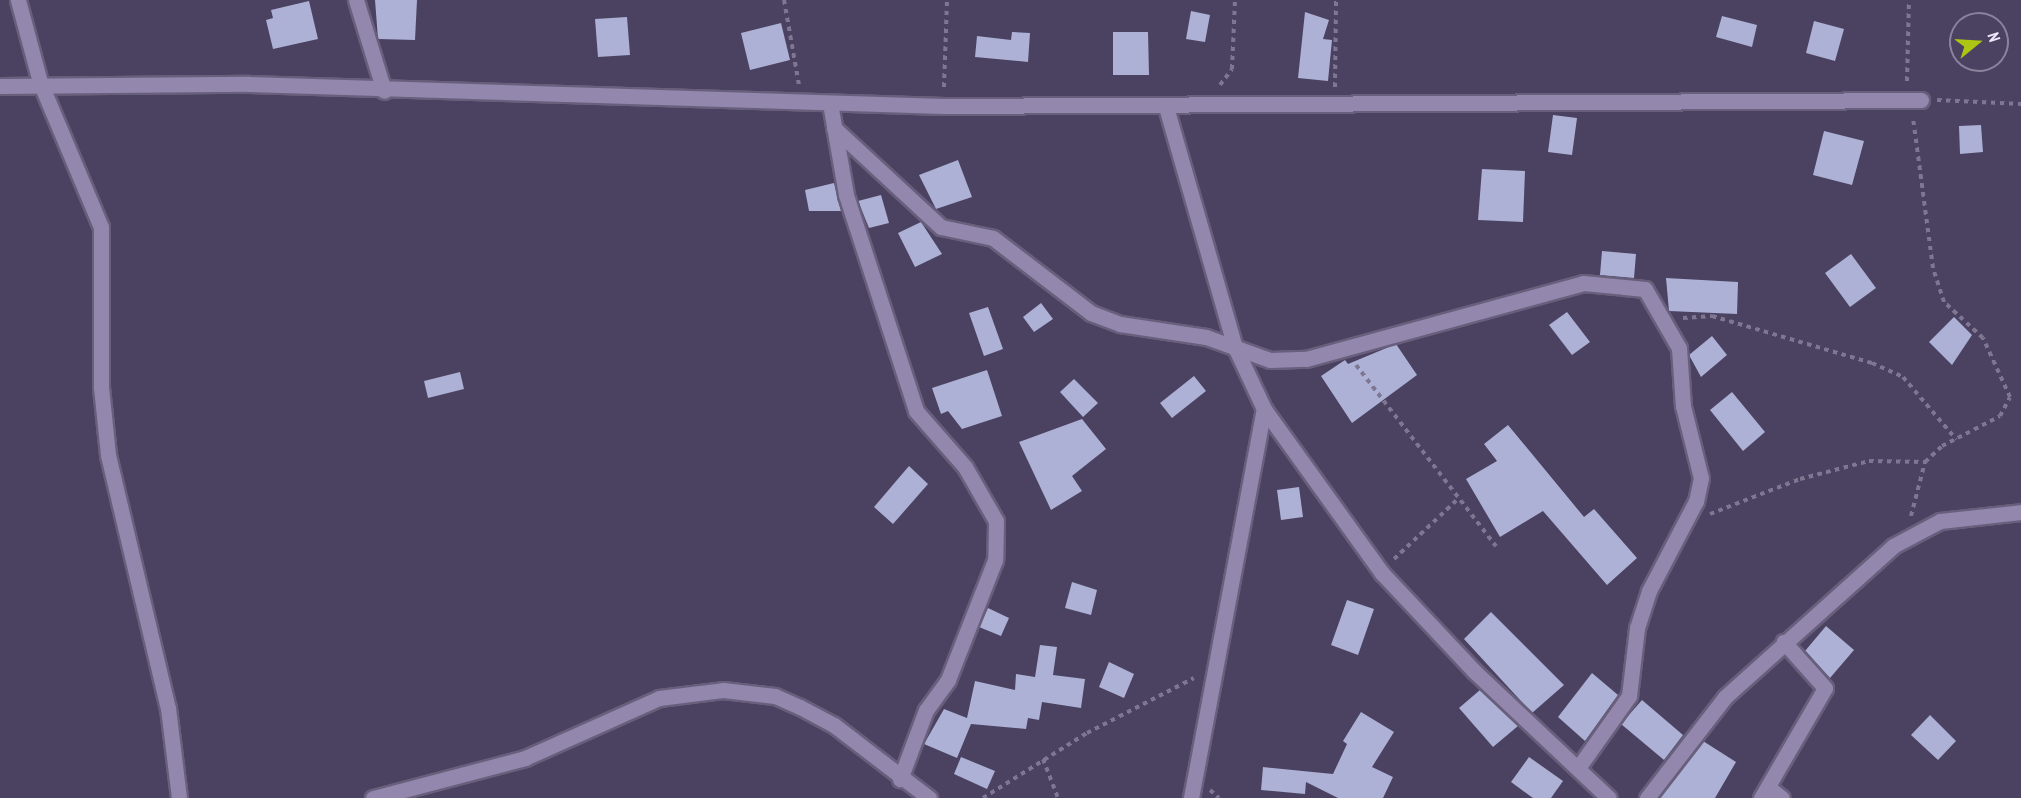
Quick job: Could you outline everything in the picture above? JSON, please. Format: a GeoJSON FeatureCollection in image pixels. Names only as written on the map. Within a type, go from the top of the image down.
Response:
{"type":"FeatureCollection","features":[{"type":"Feature","properties":{"kind":"street"},"geometry":{"type":"LineString","coordinates":[[18,0],[40,82],[101,227],[101,387],[108,455],[168,708],[179,798]]}},
{"type":"Feature","properties":{"kind":"street"},"geometry":{"type":"LineString","coordinates":[[356,0],[384,91]]}},
{"type":"Feature","properties":{"kind":"street"},"geometry":{"type":"LineString","coordinates":[[0,86],[40,82],[801,100],[944,106],[1166,107],[1185,104],[1335,102],[1912,100]]}},
{"type":"Feature","properties":{"kind":"street"},"geometry":{"type":"LineString","coordinates":[[830,103],[846,195],[916,411],[965,467],[996,521],[995,560],[948,680],[926,710],[900,779]]}},
{"type":"Feature","properties":{"kind":"street"},"geometry":{"type":"LineString","coordinates":[[1166,107],[1235,347],[1264,409],[1382,573],[1473,670],[1609,798]]}},
{"type":"Feature","properties":{"kind":"street"},"geometry":{"type":"LineString","coordinates":[[834,128],[941,227],[993,238],[1091,314],[1235,347],[1270,360],[1306,359],[1583,283],[1645,289],[1679,348],[1683,406],[1700,460],[1696,501],[1640,618],[1629,696],[1578,768]]}},
{"type":"Feature","properties":{"kind":"street"},"geometry":{"type":"LineString","coordinates":[[1191,798],[1219,665],[1264,409]]}},
{"type":"Feature","properties":{"kind":"street"},"geometry":{"type":"LineString","coordinates":[[1647,798],[1725,698],[1784,642],[1893,546],[1941,521],[2021,512]]}},
{"type":"Feature","properties":{"kind":"street"},"geometry":{"type":"LineString","coordinates":[[1782,798],[1765,793],[1825,688],[1784,642]]}},
{"type":"Feature","properties":{"kind":"street"},"geometry":{"type":"LineString","coordinates":[[374,798],[525,758],[659,698],[723,690],[758,693],[800,707],[834,725],[900,779],[929,798]]}},
{"type":"Feature","properties":{"kind":"path"},"geometry":{"type":"LineString","coordinates":[[783,0],[801,100]]}},
{"type":"Feature","properties":{"kind":"path"},"geometry":{"type":"LineString","coordinates":[[944,106],[947,0]]}},
{"type":"Feature","properties":{"kind":"path"},"geometry":{"type":"LineString","coordinates":[[1185,104],[1219,85],[1232,69],[1235,0]]}},
{"type":"Feature","properties":{"kind":"path"},"geometry":{"type":"LineString","coordinates":[[1335,102],[1336,0]]}},
{"type":"Feature","properties":{"kind":"path"},"geometry":{"type":"LineString","coordinates":[[1893,546],[1910,523],[1925,462],[1956,438],[2000,416],[2010,397],[1983,338],[1947,308],[1932,268],[1912,100],[1909,0]]}},
{"type":"Feature","properties":{"kind":"path"},"geometry":{"type":"LineString","coordinates":[[1912,100],[2021,104]]}},
{"type":"Feature","properties":{"kind":"path"},"geometry":{"type":"LineString","coordinates":[[1664,319],[1712,316],[1872,363],[1903,378],[1956,438]]}},
{"type":"Feature","properties":{"kind":"path"},"geometry":{"type":"LineString","coordinates":[[1342,348],[1496,546]]}},
{"type":"Feature","properties":{"kind":"path"},"geometry":{"type":"LineString","coordinates":[[1684,524],[1800,479],[1869,461],[1925,462]]}},
{"type":"Feature","properties":{"kind":"path"},"geometry":{"type":"LineString","coordinates":[[1382,573],[1459,498]]}},
{"type":"Feature","properties":{"kind":"path"},"geometry":{"type":"LineString","coordinates":[[983,798],[1042,759],[1219,665]]}},
{"type":"Feature","properties":{"kind":"path"},"geometry":{"type":"LineString","coordinates":[[1042,759],[1058,798]]}},
{"type":"Feature","properties":{"kind":"building"},"geometry":{"type":"Polygon","coordinates":[[[375,0],[417,0],[415,40],[378,39],[375,0]]]}},
{"type":"Feature","properties":{"kind":"building"},"geometry":{"type":"Polygon","coordinates":[[[309,1],[318,39],[273,49],[266,20],[273,18],[271,10],[309,1]]]}},
{"type":"Feature","properties":{"kind":"building"},"geometry":{"type":"Polygon","coordinates":[[[1191,11],[1210,15],[1205,42],[1186,39],[1191,11]]]}},
{"type":"Feature","properties":{"kind":"building"},"geometry":{"type":"Polygon","coordinates":[[[1305,12],[1329,20],[1323,39],[1332,40],[1328,81],[1298,78],[1305,12]]]}},
{"type":"Feature","properties":{"kind":"building"},"geometry":{"type":"Polygon","coordinates":[[[1722,16],[1757,25],[1752,47],[1716,37],[1722,16]]]}},
{"type":"Feature","properties":{"kind":"building"},"geometry":{"type":"Polygon","coordinates":[[[627,17],[630,55],[598,57],[595,19],[627,17]]]}},
{"type":"Feature","properties":{"kind":"building"},"geometry":{"type":"Polygon","coordinates":[[[1814,21],[1844,29],[1835,61],[1806,53],[1814,21]]]}},
{"type":"Feature","properties":{"kind":"building"},"geometry":{"type":"Polygon","coordinates":[[[781,23],[790,60],[750,70],[741,33],[781,23]]]}},
{"type":"Feature","properties":{"kind":"building"},"geometry":{"type":"Polygon","coordinates":[[[1012,32],[1030,33],[1028,62],[975,57],[977,36],[1011,40],[1012,32]]]}},
{"type":"Feature","properties":{"kind":"building"},"geometry":{"type":"Polygon","coordinates":[[[1113,32],[1148,32],[1149,75],[1113,75],[1113,32]]]}},
{"type":"Feature","properties":{"kind":"building"},"geometry":{"type":"Polygon","coordinates":[[[1553,115],[1577,118],[1572,155],[1548,152],[1553,115]]]}},
{"type":"Feature","properties":{"kind":"building"},"geometry":{"type":"Polygon","coordinates":[[[1981,125],[1983,152],[1960,154],[1959,126],[1981,125]]]}},
{"type":"Feature","properties":{"kind":"building"},"geometry":{"type":"Polygon","coordinates":[[[1824,131],[1864,141],[1852,185],[1813,175],[1824,131]]]}},
{"type":"Feature","properties":{"kind":"building"},"geometry":{"type":"Polygon","coordinates":[[[958,160],[972,197],[936,209],[919,175],[958,160]]]}},
{"type":"Feature","properties":{"kind":"building"},"geometry":{"type":"Polygon","coordinates":[[[1482,169],[1525,171],[1523,222],[1478,220],[1482,169]]]}},
{"type":"Feature","properties":{"kind":"building"},"geometry":{"type":"Polygon","coordinates":[[[834,183],[841,211],[809,211],[805,190],[834,183]]]}},
{"type":"Feature","properties":{"kind":"building"},"geometry":{"type":"Polygon","coordinates":[[[881,195],[889,223],[869,228],[858,201],[881,195]]]}},
{"type":"Feature","properties":{"kind":"building"},"geometry":{"type":"Polygon","coordinates":[[[921,222],[942,254],[915,267],[898,233],[921,222]]]}},
{"type":"Feature","properties":{"kind":"building"},"geometry":{"type":"Polygon","coordinates":[[[1602,251],[1636,254],[1634,278],[1600,275],[1602,251]]]}},
{"type":"Feature","properties":{"kind":"building"},"geometry":{"type":"Polygon","coordinates":[[[1851,254],[1876,288],[1850,307],[1825,273],[1851,254]]]}},
{"type":"Feature","properties":{"kind":"building"},"geometry":{"type":"Polygon","coordinates":[[[1666,278],[1738,282],[1737,314],[1669,311],[1666,278]]]}},
{"type":"Feature","properties":{"kind":"building"},"geometry":{"type":"Polygon","coordinates":[[[1041,303],[1053,319],[1034,332],[1023,317],[1041,303]]]}},
{"type":"Feature","properties":{"kind":"building"},"geometry":{"type":"Polygon","coordinates":[[[988,307],[1003,349],[984,356],[969,313],[988,307]]]}},
{"type":"Feature","properties":{"kind":"building"},"geometry":{"type":"Polygon","coordinates":[[[1567,312],[1590,342],[1572,355],[1549,325],[1567,312]]]}},
{"type":"Feature","properties":{"kind":"building"},"geometry":{"type":"Polygon","coordinates":[[[1954,317],[1972,335],[1952,365],[1929,342],[1954,317]]]}},
{"type":"Feature","properties":{"kind":"building"},"geometry":{"type":"Polygon","coordinates":[[[1712,336],[1727,355],[1701,377],[1689,355],[1712,336]]]}},
{"type":"Feature","properties":{"kind":"building"},"geometry":{"type":"Polygon","coordinates":[[[1396,344],[1417,375],[1352,423],[1321,376],[1345,360],[1348,364],[1396,344]]]}},
{"type":"Feature","properties":{"kind":"building"},"geometry":{"type":"Polygon","coordinates":[[[987,370],[1002,416],[962,429],[948,411],[941,414],[932,388],[987,370]]]}},
{"type":"Feature","properties":{"kind":"building"},"geometry":{"type":"Polygon","coordinates":[[[460,372],[464,389],[428,398],[424,381],[460,372]]]}},
{"type":"Feature","properties":{"kind":"building"},"geometry":{"type":"Polygon","coordinates":[[[1194,376],[1206,391],[1172,418],[1160,403],[1194,376]]]}},
{"type":"Feature","properties":{"kind":"building"},"geometry":{"type":"Polygon","coordinates":[[[1074,379],[1098,403],[1083,417],[1060,392],[1074,379]]]}},
{"type":"Feature","properties":{"kind":"building"},"geometry":{"type":"Polygon","coordinates":[[[1732,392],[1765,432],[1743,451],[1710,410],[1732,392]]]}},
{"type":"Feature","properties":{"kind":"building"},"geometry":{"type":"Polygon","coordinates":[[[1082,419],[1106,449],[1072,476],[1082,491],[1051,510],[1019,442],[1082,419]]]}},
{"type":"Feature","properties":{"kind":"building"},"geometry":{"type":"Polygon","coordinates":[[[1508,425],[1584,517],[1594,509],[1637,558],[1607,585],[1543,511],[1500,537],[1466,479],[1497,461],[1484,444],[1508,425]]]}},
{"type":"Feature","properties":{"kind":"building"},"geometry":{"type":"Polygon","coordinates":[[[909,466],[928,484],[893,524],[874,507],[909,466]]]}},
{"type":"Feature","properties":{"kind":"building"},"geometry":{"type":"Polygon","coordinates":[[[1299,487],[1303,517],[1281,520],[1277,490],[1299,487]]]}},
{"type":"Feature","properties":{"kind":"building"},"geometry":{"type":"Polygon","coordinates":[[[1072,582],[1097,590],[1091,615],[1065,608],[1072,582]]]}},
{"type":"Feature","properties":{"kind":"building"},"geometry":{"type":"Polygon","coordinates":[[[1347,600],[1374,609],[1358,655],[1331,645],[1347,600]]]}},
{"type":"Feature","properties":{"kind":"building"},"geometry":{"type":"Polygon","coordinates":[[[988,608],[1009,618],[1001,636],[979,627],[988,608]]]}},
{"type":"Feature","properties":{"kind":"building"},"geometry":{"type":"Polygon","coordinates":[[[1491,612],[1564,685],[1532,713],[1464,639],[1491,612]]]}},
{"type":"Feature","properties":{"kind":"building"},"geometry":{"type":"Polygon","coordinates":[[[1826,626],[1854,650],[1830,678],[1805,651],[1826,626]]]}},
{"type":"Feature","properties":{"kind":"building"},"geometry":{"type":"Polygon","coordinates":[[[1040,645],[1057,647],[1053,675],[1085,679],[1081,708],[1042,702],[1039,720],[1028,718],[1026,729],[971,724],[957,758],[924,744],[944,709],[967,718],[975,681],[1015,690],[1016,674],[1035,677],[1040,645]]]}},
{"type":"Feature","properties":{"kind":"building"},"geometry":{"type":"Polygon","coordinates":[[[1109,662],[1134,674],[1124,698],[1099,687],[1109,662]]]}},
{"type":"Feature","properties":{"kind":"building"},"geometry":{"type":"Polygon","coordinates":[[[1592,673],[1618,695],[1585,741],[1558,717],[1592,673]]]}},
{"type":"Feature","properties":{"kind":"building"},"geometry":{"type":"Polygon","coordinates":[[[1480,690],[1518,726],[1493,747],[1459,708],[1480,690]]]}},
{"type":"Feature","properties":{"kind":"building"},"geometry":{"type":"Polygon","coordinates":[[[1642,700],[1683,735],[1664,760],[1621,724],[1642,700]]]}},
{"type":"Feature","properties":{"kind":"building"},"geometry":{"type":"Polygon","coordinates":[[[1361,712],[1394,732],[1372,767],[1393,777],[1383,798],[1338,798],[1306,782],[1305,794],[1261,790],[1263,767],[1333,774],[1347,744],[1343,741],[1361,712]]]}},
{"type":"Feature","properties":{"kind":"building"},"geometry":{"type":"Polygon","coordinates":[[[1930,715],[1956,741],[1938,760],[1911,735],[1930,715]]]}},
{"type":"Feature","properties":{"kind":"building"},"geometry":{"type":"Polygon","coordinates":[[[1703,741],[1736,762],[1715,798],[1659,798],[1703,741]]]}},
{"type":"Feature","properties":{"kind":"building"},"geometry":{"type":"Polygon","coordinates":[[[961,757],[995,771],[987,789],[954,774],[961,757]]]}},
{"type":"Feature","properties":{"kind":"building"},"geometry":{"type":"Polygon","coordinates":[[[1529,757],[1563,781],[1551,798],[1533,798],[1511,782],[1529,757]]]}}]}
